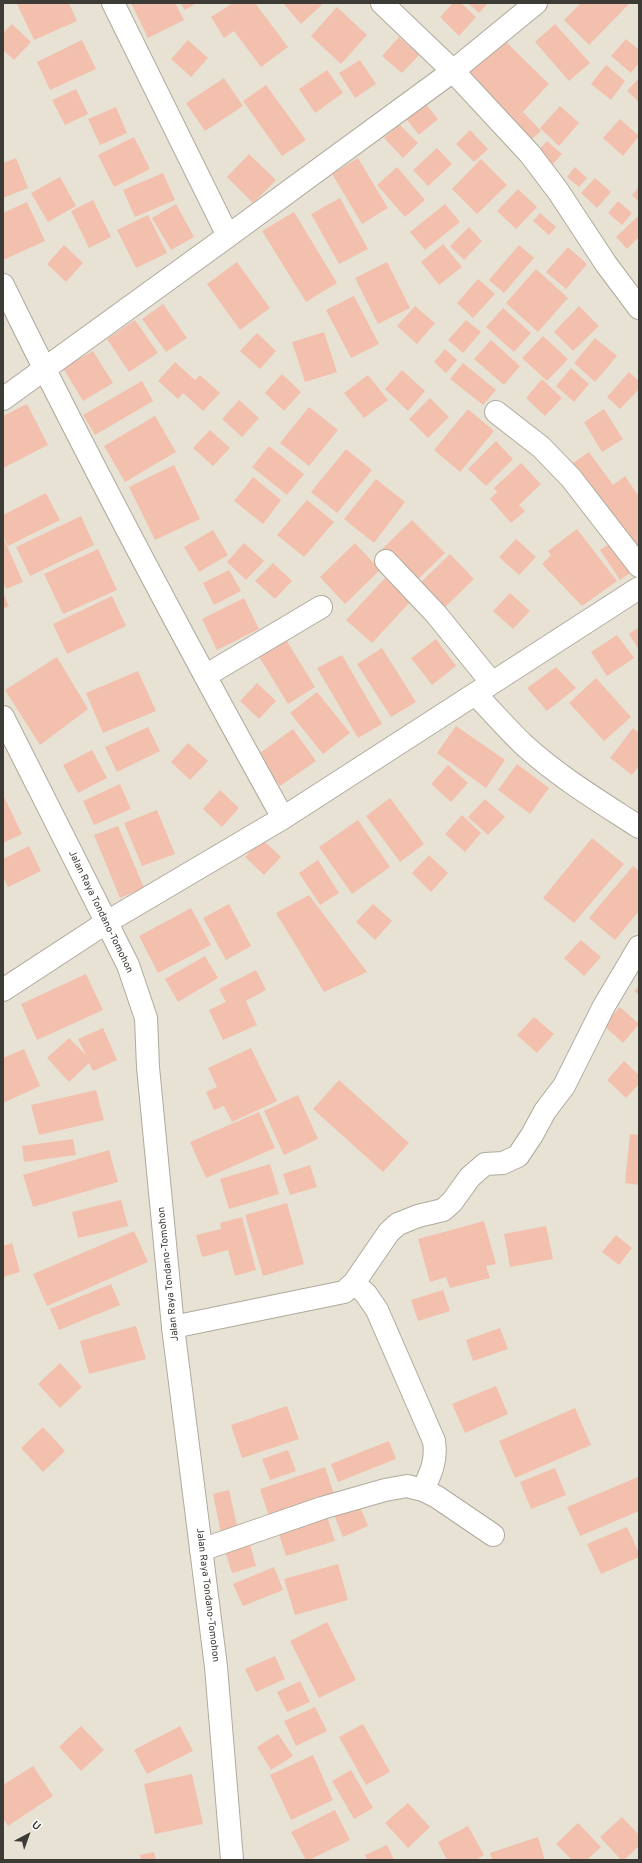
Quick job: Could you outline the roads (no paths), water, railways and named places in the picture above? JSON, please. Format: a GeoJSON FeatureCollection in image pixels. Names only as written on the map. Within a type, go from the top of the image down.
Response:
{"type":"FeatureCollection","features":[{"type":"Feature","properties":{"kind":"main road"},"geometry":{"type":"LineString","coordinates":[[114,3],[228,236]]}},
{"type":"Feature","properties":{"kind":"main road"},"geometry":{"type":"LineString","coordinates":[[382,3],[453,71],[530,154],[558,191],[606,264],[639,308]]}},
{"type":"Feature","properties":{"kind":"main road"},"geometry":{"type":"LineString","coordinates":[[3,399],[453,71],[536,3]]}},
{"type":"Feature","properties":{"kind":"main road"},"geometry":{"type":"LineString","coordinates":[[3,285],[44,370],[205,676],[283,818]]}},
{"type":"Feature","properties":{"kind":"main road"},"geometry":{"type":"LineString","coordinates":[[496,412],[541,447],[572,478],[639,566]]}},
{"type":"Feature","properties":{"kind":"main road"},"geometry":{"type":"LineString","coordinates":[[386,561],[436,614],[484,688],[524,745],[560,775],[590,797],[639,827]]}},
{"type":"Feature","properties":{"kind":"main road"},"geometry":{"type":"LineString","coordinates":[[3,990],[107,922],[283,818],[639,588]]}},
{"type":"Feature","properties":{"kind":"main road"},"geometry":{"type":"LineString","coordinates":[[205,676],[321,607]]}},
{"type":"Feature","properties":{"kind":"main road","name":"Jalan Raya Tondano-Tomohon"},"geometry":{"type":"LineString","coordinates":[[3,718],[128,965],[146,1018],[149,1074],[174,1328],[216,1667],[232,1860]]}},
{"type":"Feature","properties":{"kind":"main road"},"geometry":{"type":"LineString","coordinates":[[174,1328],[344,1292],[354,1284],[389,1232],[398,1224],[418,1216],[443,1210],[452,1202],[470,1177],[485,1164],[503,1163],[518,1156],[532,1135],[545,1111],[564,1086],[604,1006],[639,947]]}},
{"type":"Feature","properties":{"kind":"main road"},"geometry":{"type":"LineString","coordinates":[[354,1284],[366,1294],[377,1310],[434,1441],[436,1452],[432,1472],[423,1490]]}},
{"type":"Feature","properties":{"kind":"main road"},"geometry":{"type":"LineString","coordinates":[[202,1550],[322,1508],[385,1490],[407,1486],[423,1490],[436,1496],[493,1535]]}}]}
